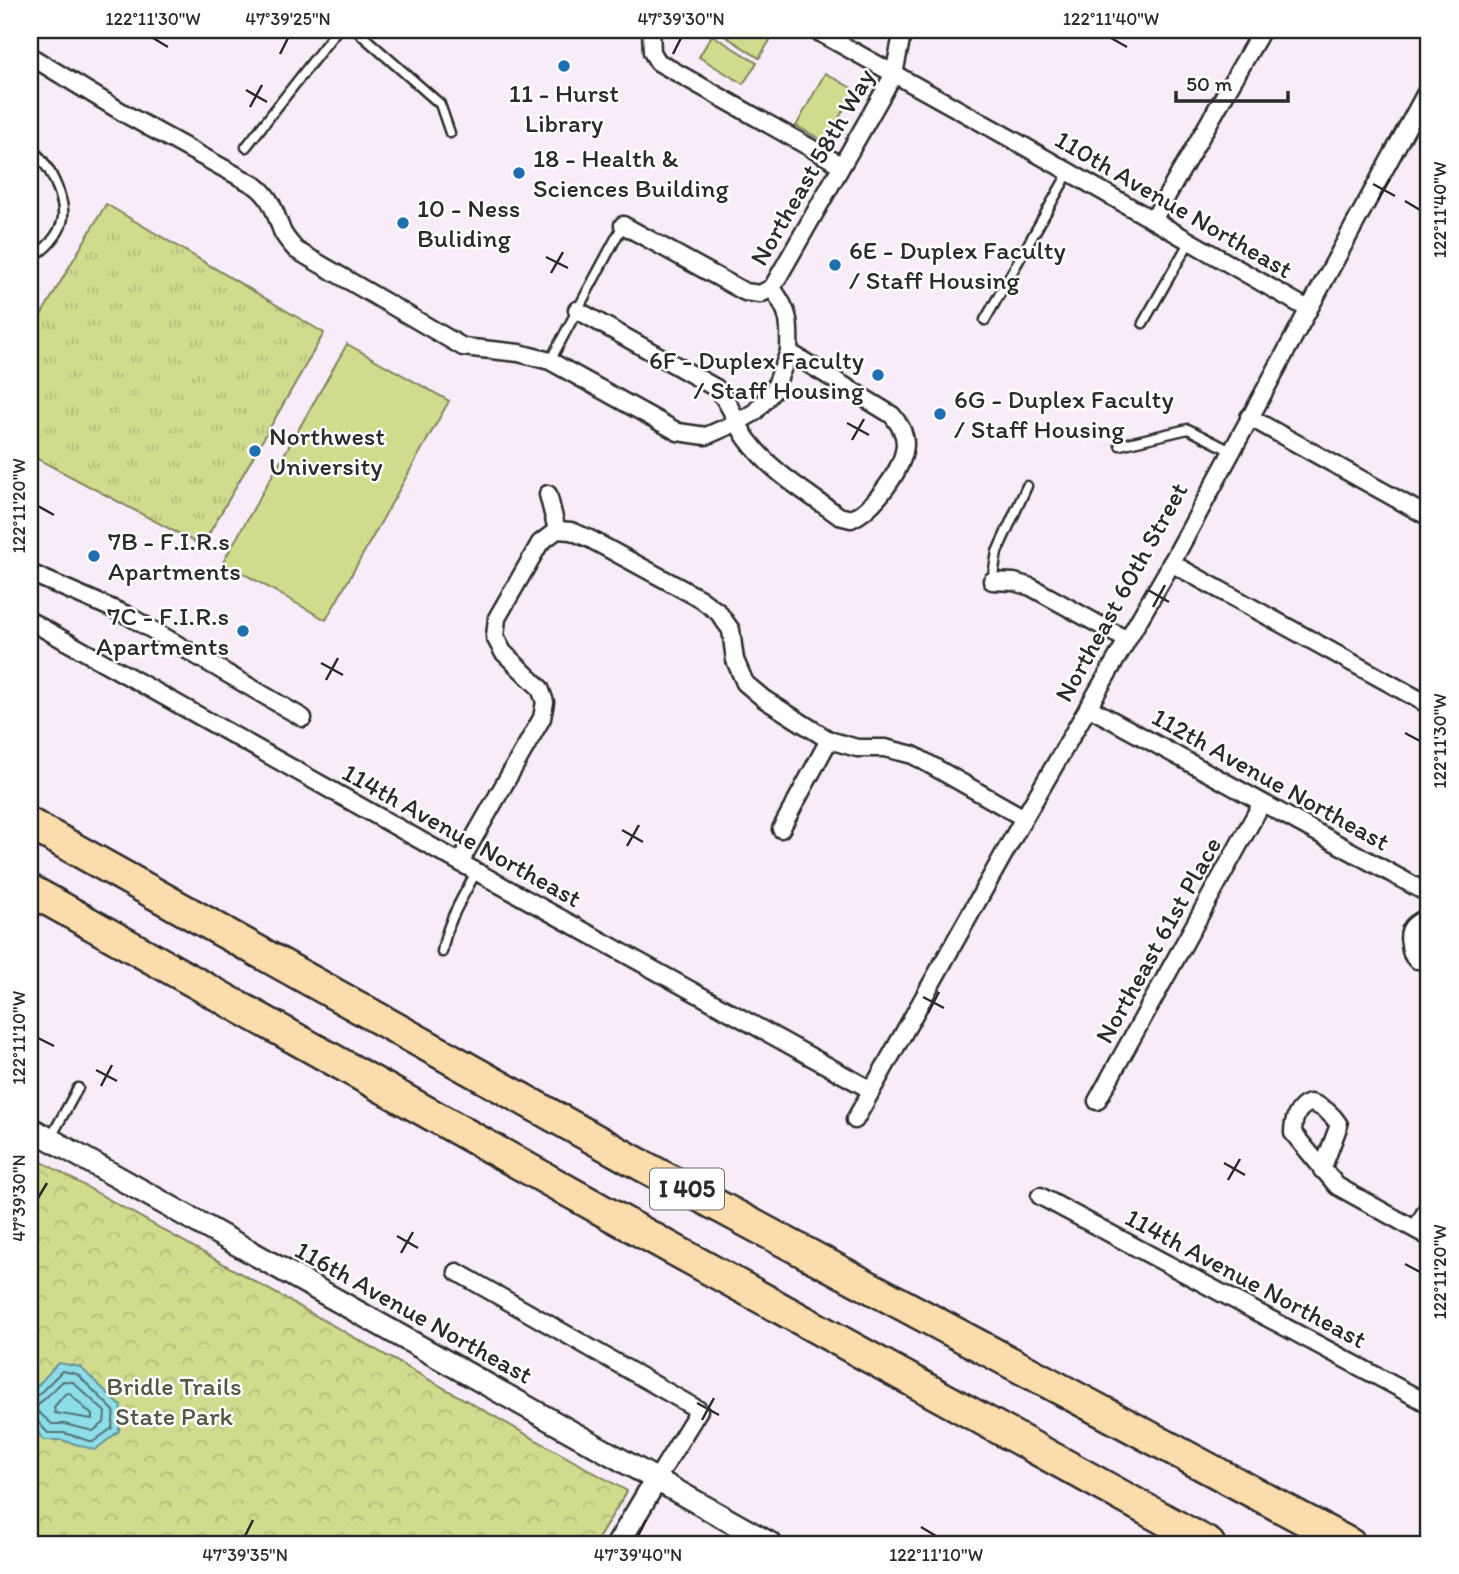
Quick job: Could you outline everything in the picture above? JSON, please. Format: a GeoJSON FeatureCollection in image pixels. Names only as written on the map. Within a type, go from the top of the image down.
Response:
{"type":"FeatureCollection","features":[{"type":"Feature","properties":{"kind":"highway","name":"I 405"},"geometry":{"type":"LineString","coordinates":[[30,824],[632,1160],[1350,1544]]}},
{"type":"Feature","properties":{"kind":"highway","name":"I 405"},"geometry":{"type":"LineString","coordinates":[[30,890],[597,1208],[1209,1544]]}},
{"type":"Feature","properties":{"kind":"street"},"geometry":{"type":"LineString","coordinates":[[651,30],[652,52],[657,62],[841,165]]}},
{"type":"Feature","properties":{"kind":"street","name":"110th Avenue Northeast"},"geometry":{"type":"LineString","coordinates":[[815,30],[1308,309]]}},
{"type":"Feature","properties":{"kind":"street","name":"Northeast 58th Way"},"geometry":{"type":"LineString","coordinates":[[772,288],[894,74],[903,30]]}},
{"type":"Feature","properties":{"kind":"street"},"geometry":{"type":"LineString","coordinates":[[1153,220],[1262,30]]}},
{"type":"Feature","properties":{"kind":"street"},"geometry":{"type":"LineString","coordinates":[[30,56],[127,115],[256,186],[266,194],[276,211],[283,234],[296,250],[463,346],[519,353],[550,361],[678,432],[706,436],[755,412],[774,390],[789,352],[790,326],[785,306],[772,288],[760,294],[745,292],[623,225]]}},
{"type":"Feature","properties":{"kind":"street","name":"Northeast 60th Street"},"geometry":{"type":"LineString","coordinates":[[855,1120],[1171,563],[1429,87]]}},
{"type":"Feature","properties":{"kind":"street"},"geometry":{"type":"LineString","coordinates":[[577,310],[716,388],[727,399],[745,436],[765,461],[839,516],[851,519],[864,514],[901,462],[905,444],[902,427],[892,415],[789,352]]}},
{"type":"Feature","properties":{"kind":"street"},"geometry":{"type":"LineString","coordinates":[[1249,417],[1429,517]]}},
{"type":"Feature","properties":{"kind":"street"},"geometry":{"type":"LineString","coordinates":[[548,494],[557,530]]}},
{"type":"Feature","properties":{"kind":"street"},"geometry":{"type":"LineString","coordinates":[[460,862],[542,718],[545,702],[540,688],[503,652],[495,637],[497,618],[540,543],[557,530],[571,531],[590,539],[699,598],[718,612],[732,630],[736,660],[745,683],[764,699],[829,740],[857,748],[885,748],[913,755],[1024,818]]}},
{"type":"Feature","properties":{"kind":"street"},"geometry":{"type":"LineString","coordinates":[[1171,563],[1429,705]]}},
{"type":"Feature","properties":{"kind":"street"},"geometry":{"type":"LineString","coordinates":[[30,573],[127,615],[303,718]]}},
{"type":"Feature","properties":{"kind":"street"},"geometry":{"type":"LineString","coordinates":[[992,581],[1014,582],[1031,587],[1127,640]]}},
{"type":"Feature","properties":{"kind":"street","name":"114th Avenue Northeast"},"geometry":{"type":"LineString","coordinates":[[30,621],[871,1090]]}},
{"type":"Feature","properties":{"kind":"street","name":"112th Avenue Northeast"},"geometry":{"type":"LineString","coordinates":[[1088,707],[1429,894]]}},
{"type":"Feature","properties":{"kind":"street"},"geometry":{"type":"LineString","coordinates":[[781,829],[829,740]]}},
{"type":"Feature","properties":{"kind":"street","name":"Northeast 61st Place"},"geometry":{"type":"LineString","coordinates":[[1097,1101],[1262,803]]}},
{"type":"Feature","properties":{"kind":"street"},"geometry":{"type":"LineString","coordinates":[[1429,916],[1409,930],[1408,937],[1412,955],[1417,960],[1429,960]]}},
{"type":"Feature","properties":{"kind":"street","name":"116th Avenue Northeast"},"geometry":{"type":"LineString","coordinates":[[30,1128],[771,1544]]}},
{"type":"Feature","properties":{"kind":"street"},"geometry":{"type":"LineString","coordinates":[[1322,1170],[1337,1186],[1423,1233],[1429,1206]]}},
{"type":"Feature","properties":{"kind":"street","name":"114th Avenue Northeast"},"geometry":{"type":"LineString","coordinates":[[1040,1196],[1429,1404]]}},
{"type":"Feature","properties":{"kind":"street"},"geometry":{"type":"LineString","coordinates":[[457,1272],[699,1410],[618,1544]]}},
{"type":"Feature","properties":{"kind":"lane"},"geometry":{"type":"LineString","coordinates":[[246,147],[337,30]]}},
{"type":"Feature","properties":{"kind":"lane"},"geometry":{"type":"LineString","coordinates":[[356,30],[440,104],[450,134]]}},
{"type":"Feature","properties":{"kind":"lane"},"geometry":{"type":"LineString","coordinates":[[30,149],[38,153],[51,173],[63,207],[63,220],[56,234],[41,252],[34,255],[30,253]]}},
{"type":"Feature","properties":{"kind":"lane"},"geometry":{"type":"LineString","coordinates":[[985,320],[1069,172]]}},
{"type":"Feature","properties":{"kind":"lane"},"geometry":{"type":"LineString","coordinates":[[550,361],[623,225]]}},
{"type":"Feature","properties":{"kind":"lane"},"geometry":{"type":"LineString","coordinates":[[1143,323],[1190,241]]}},
{"type":"Feature","properties":{"kind":"lane"},"geometry":{"type":"LineString","coordinates":[[1120,445],[1188,429],[1231,451]]}},
{"type":"Feature","properties":{"kind":"lane"},"geometry":{"type":"LineString","coordinates":[[992,581],[998,552],[1027,486]]}},
{"type":"Feature","properties":{"kind":"lane"},"geometry":{"type":"LineString","coordinates":[[442,951],[453,912],[476,872]]}},
{"type":"Feature","properties":{"kind":"lane"},"geometry":{"type":"LineString","coordinates":[[49,1139],[78,1088]]}},
{"type":"Feature","properties":{"kind":"green space"},"geometry":{"type":"Polygon","coordinates":[[[716,30],[760,30],[772,37],[759,58],[716,30]]]}},
{"type":"Feature","properties":{"kind":"green space"},"geometry":{"type":"Polygon","coordinates":[[[712,35],[757,63],[743,84],[699,57],[712,35]]]}},
{"type":"Feature","properties":{"kind":"green space"},"geometry":{"type":"Polygon","coordinates":[[[825,73],[855,90],[825,142],[796,126],[825,73]]]}},
{"type":"Feature","properties":{"kind":"green space"},"geometry":{"type":"Polygon","coordinates":[[[106,204],[324,333],[202,546],[30,455],[30,334],[106,204]]]}},
{"type":"Feature","properties":{"kind":"green space"},"geometry":{"type":"Polygon","coordinates":[[[347,344],[449,401],[326,620],[223,562],[347,344]]]}},
{"type":"Feature","properties":{"kind":"green space","name":"Bridle Trails State Park"},"geometry":{"type":"Polygon","coordinates":[[[30,1155],[627,1491],[595,1544],[30,1544],[30,1155]]]}},
{"type":"Feature","properties":{"kind":"water"},"geometry":{"type":"Polygon","coordinates":[[[58,1363],[80,1367],[121,1406],[119,1431],[95,1450],[62,1440],[44,1440],[30,1423],[30,1394],[58,1363]]]}},
{"type":"Feature","properties":{"kind":"place","name":"11 - Hurst Library"},"geometry":{"type":"Point","coordinates":[564,66]}},
{"type":"Feature","properties":{"kind":"place","name":"18 - Health & Sciences Building"},"geometry":{"type":"Point","coordinates":[519,173]}},
{"type":"Feature","properties":{"kind":"place","name":"10 - Ness Buliding"},"geometry":{"type":"Point","coordinates":[403,223]}},
{"type":"Feature","properties":{"kind":"place","name":"6E - Duplex Faculty / Staff Housing"},"geometry":{"type":"Point","coordinates":[835,265]}},
{"type":"Feature","properties":{"kind":"place","name":"6F - Duplex Faculty / Staff Housing"},"geometry":{"type":"Point","coordinates":[878,375]}},
{"type":"Feature","properties":{"kind":"place","name":"6G - Duplex Faculty / Staff Housing"},"geometry":{"type":"Point","coordinates":[940,414]}},
{"type":"Feature","properties":{"kind":"place","name":"Northwest University"},"geometry":{"type":"Point","coordinates":[255,451]}},
{"type":"Feature","properties":{"kind":"place","name":"7B - F.I.R.s Apartments"},"geometry":{"type":"Point","coordinates":[94,556]}},
{"type":"Feature","properties":{"kind":"place","name":"7C - F.I.R.s Apartments"},"geometry":{"type":"Point","coordinates":[243,631]}}]}
